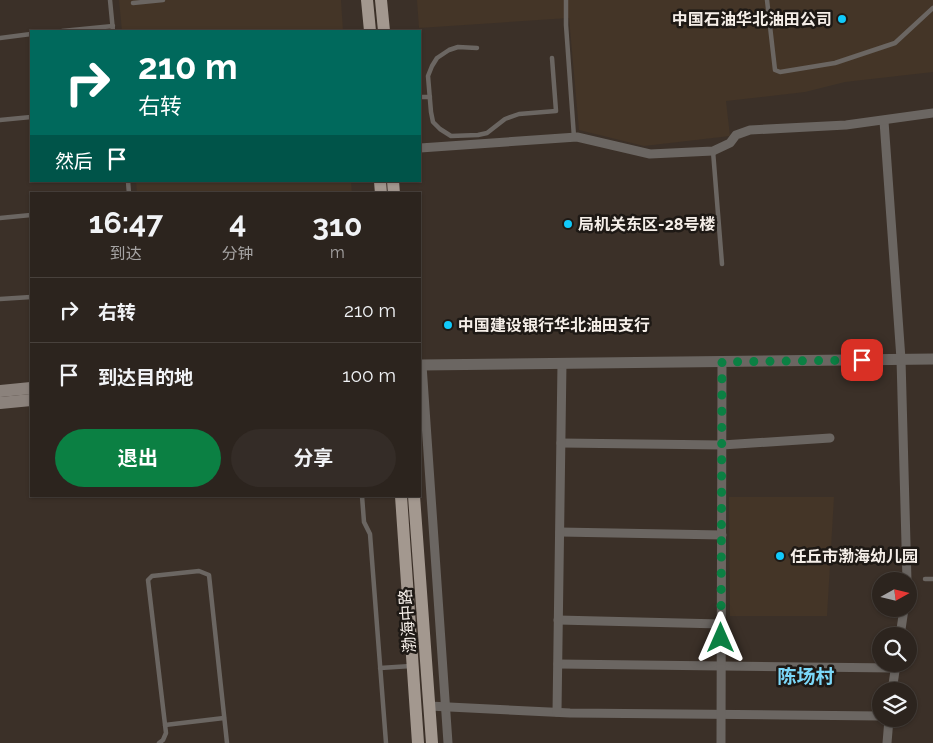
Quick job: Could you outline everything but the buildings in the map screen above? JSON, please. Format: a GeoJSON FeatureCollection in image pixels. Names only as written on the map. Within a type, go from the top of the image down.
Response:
{"type":"FeatureCollection","features":[{"type":"Feature","properties":{"kind":"main road"},"geometry":{"type":"LineString","coordinates":[[367,0],[370,30]]}},
{"type":"Feature","properties":{"kind":"main road"},"geometry":{"type":"LineString","coordinates":[[381,0],[384,30]]}},
{"type":"Feature","properties":{"kind":"main road"},"geometry":{"type":"LineString","coordinates":[[0,391],[30,388]]}},
{"type":"Feature","properties":{"kind":"main road"},"geometry":{"type":"LineString","coordinates":[[0,403],[30,400]]}},
{"type":"Feature","properties":{"kind":"main road","name":"渤海中路"},"geometry":{"type":"LineString","coordinates":[[401,497],[418,743]]}},
{"type":"Feature","properties":{"kind":"main road","name":"渤海中路"},"geometry":{"type":"LineString","coordinates":[[414,497],[432,743]]}},
{"type":"Feature","properties":{"kind":"street"},"geometry":{"type":"LineString","coordinates":[[421,148],[574,137],[650,154],[713,151],[730,143],[736,136],[750,130],[884,121],[933,113]]}},
{"type":"Feature","properties":{"kind":"street"},"geometry":{"type":"LineString","coordinates":[[884,121],[901,359],[907,572]]}},
{"type":"Feature","properties":{"kind":"street"},"geometry":{"type":"LineString","coordinates":[[448,743],[421,365],[933,359]]}},
{"type":"Feature","properties":{"kind":"street"},"geometry":{"type":"LineString","coordinates":[[721,743],[722,362]]}},
{"type":"Feature","properties":{"kind":"street"},"geometry":{"type":"LineString","coordinates":[[557,712],[562,363]]}},
{"type":"Feature","properties":{"kind":"street"},"geometry":{"type":"LineString","coordinates":[[561,443],[722,445],[830,438]]}},
{"type":"Feature","properties":{"kind":"street"},"geometry":{"type":"LineString","coordinates":[[560,532],[722,535]]}},
{"type":"Feature","properties":{"kind":"street"},"geometry":{"type":"LineString","coordinates":[[558,620],[721,624]]}},
{"type":"Feature","properties":{"kind":"street"},"geometry":{"type":"LineString","coordinates":[[558,664],[721,668],[872,666]]}},
{"type":"Feature","properties":{"kind":"street"},"geometry":{"type":"LineString","coordinates":[[429,706],[557,712],[872,716]]}},
{"type":"Feature","properties":{"kind":"street"},"geometry":{"type":"LineString","coordinates":[[887,743],[888,727]]}},
{"type":"Feature","properties":{"kind":"lane"},"geometry":{"type":"LineString","coordinates":[[88,30],[113,29],[110,0]]}},
{"type":"Feature","properties":{"kind":"lane"},"geometry":{"type":"LineString","coordinates":[[133,3],[163,0]]}},
{"type":"Feature","properties":{"kind":"lane"},"geometry":{"type":"LineString","coordinates":[[566,0],[574,137]]}},
{"type":"Feature","properties":{"kind":"lane"},"geometry":{"type":"LineString","coordinates":[[766,0],[775,70],[780,72],[835,63],[895,43],[933,8]]}},
{"type":"Feature","properties":{"kind":"lane"},"geometry":{"type":"LineString","coordinates":[[0,38],[30,34]]}},
{"type":"Feature","properties":{"kind":"lane"},"geometry":{"type":"LineString","coordinates":[[477,48],[458,47],[449,50],[437,58],[428,76],[434,122],[451,136],[470,136],[487,133],[505,119],[520,114],[556,111],[552,58]]}},
{"type":"Feature","properties":{"kind":"lane"},"geometry":{"type":"LineString","coordinates":[[421,98],[430,97]]}},
{"type":"Feature","properties":{"kind":"lane"},"geometry":{"type":"LineString","coordinates":[[0,120],[30,116]]}},
{"type":"Feature","properties":{"kind":"lane"},"geometry":{"type":"LineString","coordinates":[[713,151],[722,264]]}},
{"type":"Feature","properties":{"kind":"lane"},"geometry":{"type":"LineString","coordinates":[[0,218],[30,215]]}},
{"type":"Feature","properties":{"kind":"lane"},"geometry":{"type":"LineString","coordinates":[[0,300],[30,297]]}},
{"type":"Feature","properties":{"kind":"lane"},"geometry":{"type":"LineString","coordinates":[[362,497],[364,522],[370,534],[386,743]]}},
{"type":"Feature","properties":{"kind":"lane"},"geometry":{"type":"LineString","coordinates":[[159,743],[163,740],[166,733],[166,725],[148,580],[152,576],[199,571],[209,575],[227,743]]}},
{"type":"Feature","properties":{"kind":"lane"},"geometry":{"type":"LineString","coordinates":[[925,579],[933,579]]}},
{"type":"Feature","properties":{"kind":"lane"},"geometry":{"type":"LineString","coordinates":[[380,668],[413,666]]}},
{"type":"Feature","properties":{"kind":"lane"},"geometry":{"type":"LineString","coordinates":[[166,725],[224,718]]}},
{"type":"Feature","properties":{"kind":"shaded area"},"geometry":{"type":"Polygon","coordinates":[[[119,0],[341,0],[343,30],[122,30],[119,0]]]}},
{"type":"Feature","properties":{"kind":"shaded area"},"geometry":{"type":"Polygon","coordinates":[[[417,0],[933,0],[933,72],[845,82],[805,92],[726,101],[730,136],[644,146],[579,130],[569,18],[419,28],[417,0]]]}},
{"type":"Feature","properties":{"kind":"shaded area"},"geometry":{"type":"Polygon","coordinates":[[[136,182],[351,182],[352,192],[137,192],[136,182]]]}},
{"type":"Feature","properties":{"kind":"shaded area","name":"任丘市渤海幼儿园"},"geometry":{"type":"Polygon","coordinates":[[[729,497],[834,497],[827,616],[730,616],[729,497]]]}},
{"type":"Feature","properties":{"kind":"place","name":"中国石油华北油田公司"},"geometry":{"type":"Point","coordinates":[842,19]}},
{"type":"Feature","properties":{"kind":"place","name":"局机关东区-28号楼"},"geometry":{"type":"Point","coordinates":[568,224]}},
{"type":"Feature","properties":{"kind":"place","name":"中国建设银行华北油田支行"},"geometry":{"type":"Point","coordinates":[448,325]}},
{"type":"Feature","properties":{"kind":"place","name":"任丘市渤海幼儿园"},"geometry":{"type":"Point","coordinates":[780,556]}},
{"type":"Feature","properties":{"kind":"district","name":"陈场村"},"geometry":{"type":"Point","coordinates":[806,676]}},
{"type":"Feature","properties":{"kind":"route"},"geometry":{"type":"LineString","coordinates":[[721,638],[722,362],[862,360]]}}]}
